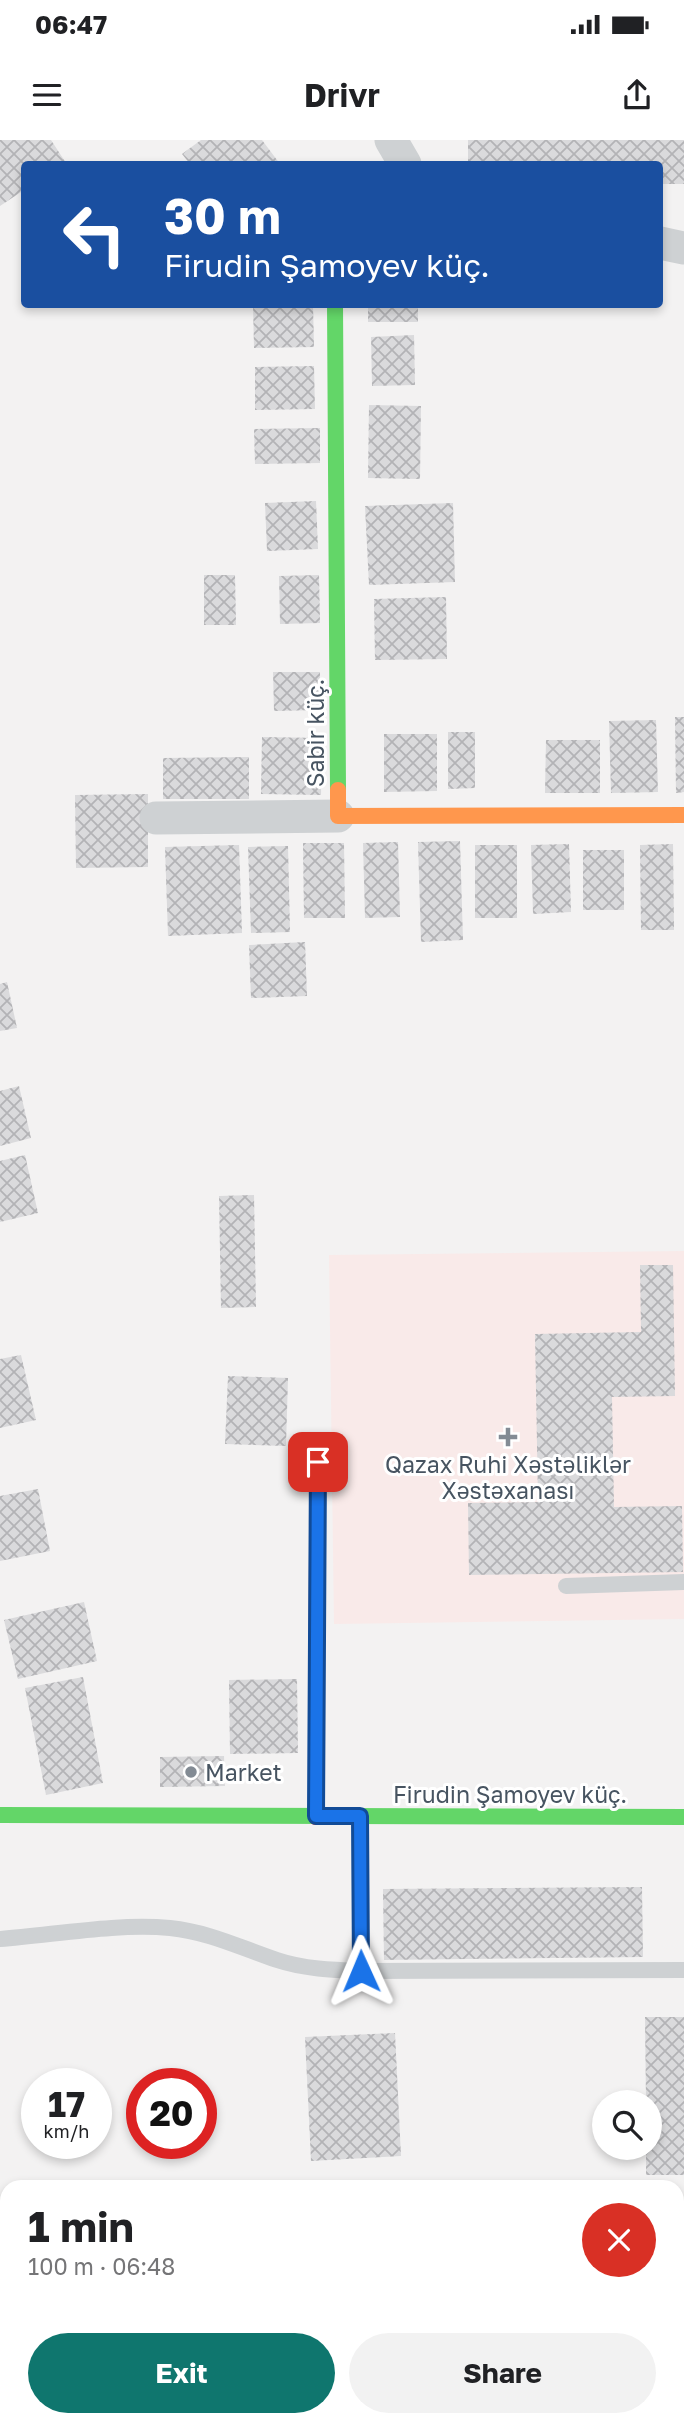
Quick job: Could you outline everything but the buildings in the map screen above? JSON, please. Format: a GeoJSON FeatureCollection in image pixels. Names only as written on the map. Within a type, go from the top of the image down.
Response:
{"type":"FeatureCollection","features":[{"type":"Feature","properties":{"kind":"street"},"geometry":{"type":"LineString","coordinates":[[391,140],[403,161]]}},
{"type":"Feature","properties":{"kind":"street"},"geometry":{"type":"LineString","coordinates":[[663,244],[684,248]]}},
{"type":"Feature","properties":{"kind":"street","name":"Sabir küç."},"geometry":{"type":"LineString","coordinates":[[335,308],[338,816],[684,815]]}},
{"type":"Feature","properties":{"kind":"street"},"geometry":{"type":"LineString","coordinates":[[156,818],[338,816]]}},
{"type":"Feature","properties":{"kind":"street"},"geometry":{"type":"LineString","coordinates":[[316,1816],[318,1462]]}},
{"type":"Feature","properties":{"kind":"street","name":"Firudin Şamoyev küç."},"geometry":{"type":"LineString","coordinates":[[0,1815],[684,1817]]}},
{"type":"Feature","properties":{"kind":"lane"},"geometry":{"type":"LineString","coordinates":[[566,1586],[684,1582]]}},
{"type":"Feature","properties":{"kind":"lane"},"geometry":{"type":"LineString","coordinates":[[360,1816],[361,1971]]}},
{"type":"Feature","properties":{"kind":"lane"},"geometry":{"type":"LineString","coordinates":[[0,1939],[116,1929],[169,1928],[215,1936],[277,1960],[311,1968],[361,1971],[684,1970]]}},
{"type":"Feature","properties":{"kind":"shaded area","name":"Qazax Ruhi Xəstəliklər Xəstəxanası"},"geometry":{"type":"Polygon","coordinates":[[[684,1251],[684,1619],[334,1624],[329,1255],[684,1251]]]}},
{"type":"Feature","properties":{"kind":"traffic: fast"},"geometry":{"type":"LineString","coordinates":[[335,308],[338,790]]}},
{"type":"Feature","properties":{"kind":"traffic: fast"},"geometry":{"type":"LineString","coordinates":[[0,1815],[684,1817]]}},
{"type":"Feature","properties":{"kind":"traffic: slow"},"geometry":{"type":"LineString","coordinates":[[338,790],[338,816],[684,815]]}},
{"type":"Feature","properties":{"kind":"traffic: slow"},"geometry":{"type":"LineString","coordinates":[[317,1554],[318,1462]]}},
{"type":"Feature","properties":{"kind":"traffic: jam"},"geometry":{"type":"LineString","coordinates":[[316,1817],[317,1554]]}},
{"type":"Feature","properties":{"kind":"place","name":"Qazax Ruhi Xəstəliklər Xəstəxanası"},"geometry":{"type":"Point","coordinates":[508,1437]}},
{"type":"Feature","properties":{"kind":"place","name":"Market"},"geometry":{"type":"Point","coordinates":[191,1772]}},
{"type":"Feature","properties":{"kind":"route"},"geometry":{"type":"LineString","coordinates":[[318,1462],[316,1816],[360,1816],[361,1971]]}}]}
